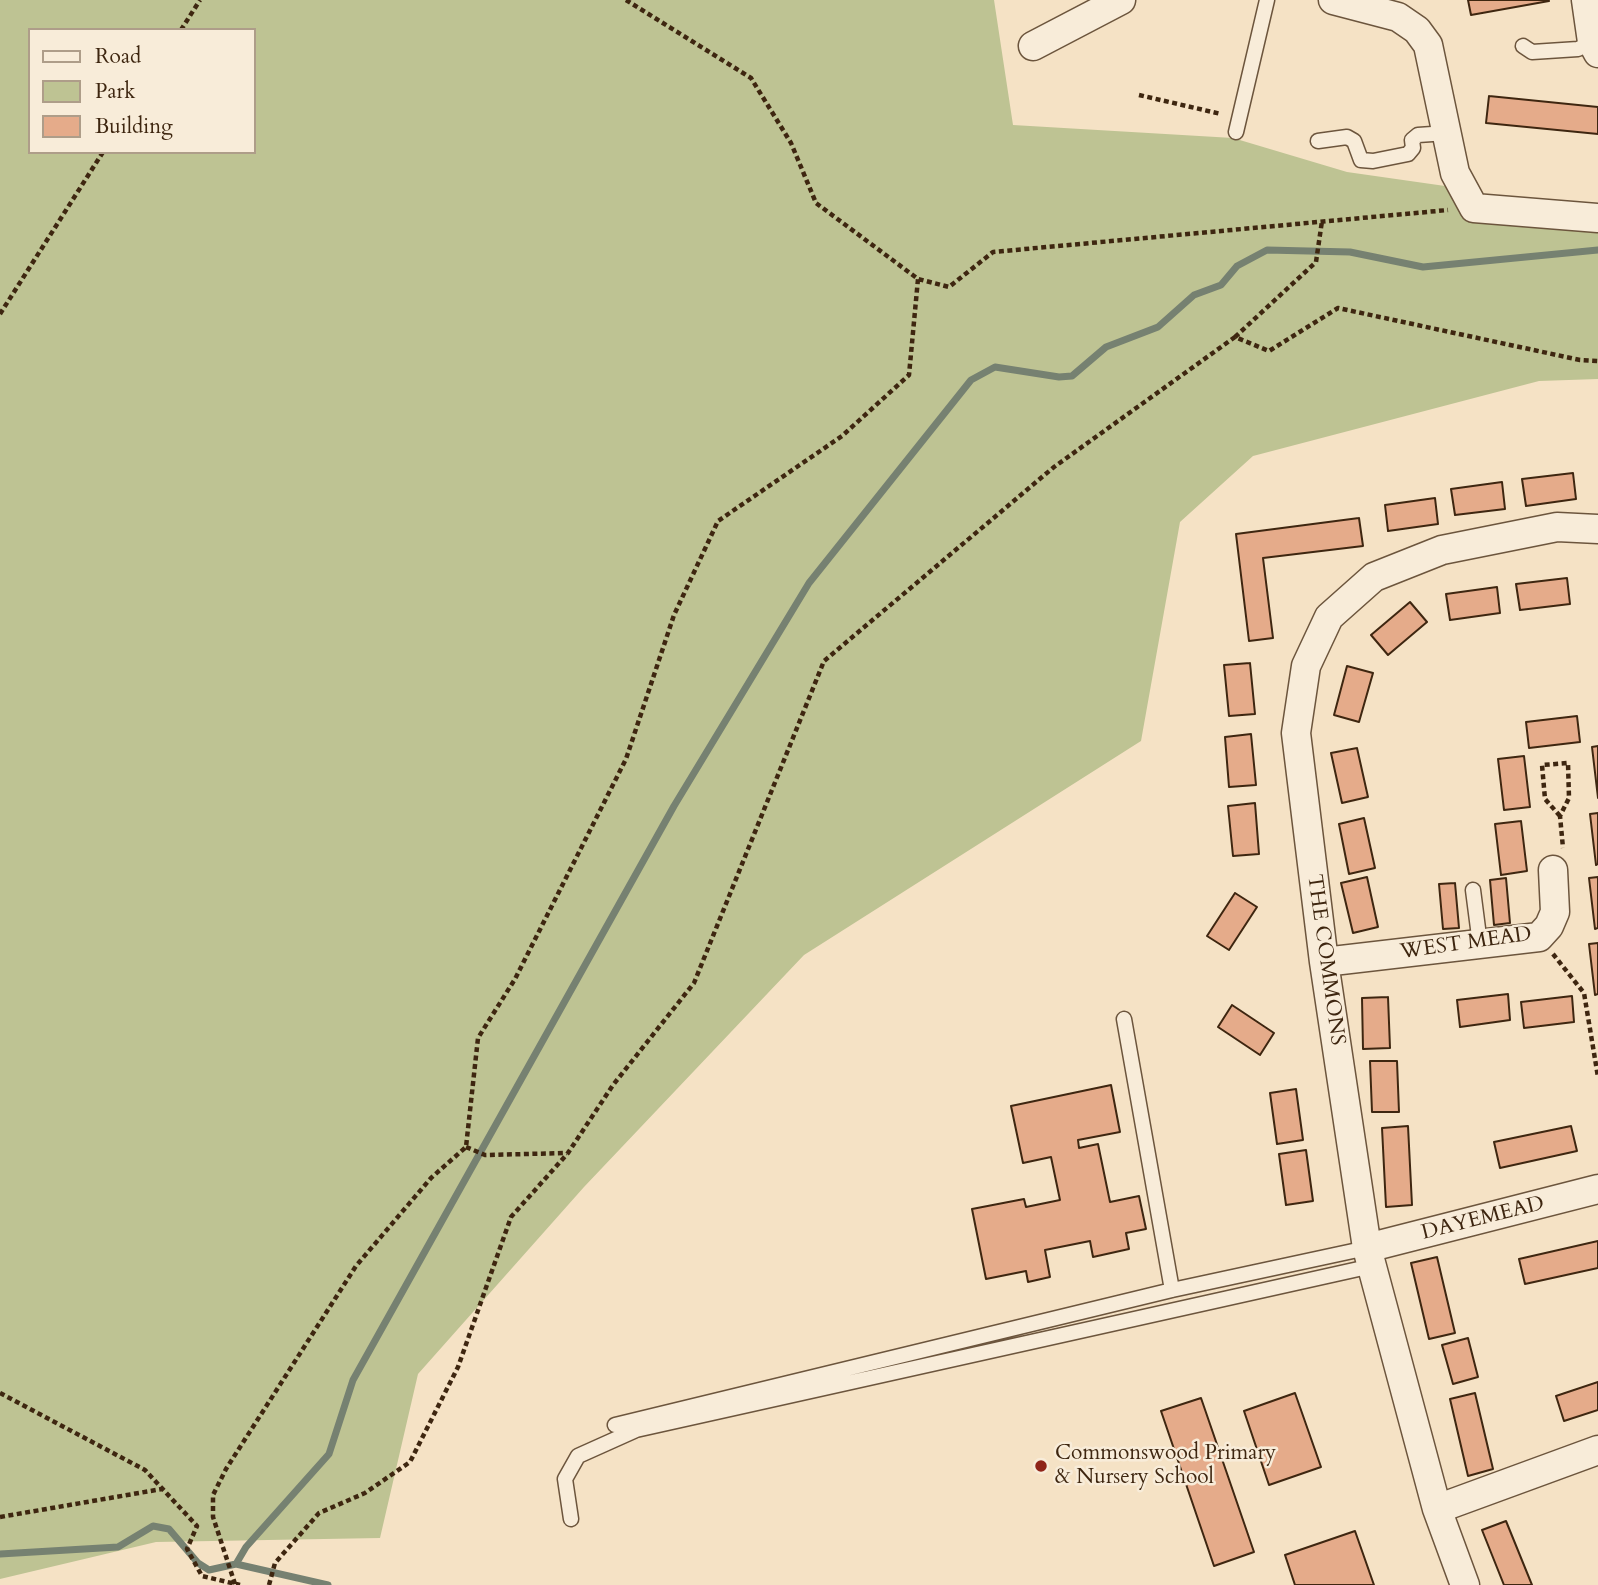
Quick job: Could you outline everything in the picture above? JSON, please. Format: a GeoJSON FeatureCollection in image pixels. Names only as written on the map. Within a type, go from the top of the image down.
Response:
{"type":"FeatureCollection","features":[{"type":"Feature","properties":{"kind":"street"},"geometry":{"type":"LineString","coordinates":[[1033,46],[1121,0]]}},
{"type":"Feature","properties":{"kind":"street"},"geometry":{"type":"LineString","coordinates":[[1333,0],[1398,17],[1417,30],[1428,45],[1455,173],[1474,208],[1598,218]]}},
{"type":"Feature","properties":{"kind":"street"},"geometry":{"type":"LineString","coordinates":[[1586,0],[1595,48]]}},
{"type":"Feature","properties":{"kind":"street","name":"THE COMMONS"},"geometry":{"type":"LineString","coordinates":[[1465,1585],[1437,1509],[1370,1257],[1324,962],[1296,733],[1306,666],[1329,617],[1374,577],[1442,550],[1557,527],[1598,529]]}},
{"type":"Feature","properties":{"kind":"street","name":"WEST MEAD"},"geometry":{"type":"LineString","coordinates":[[1324,962],[1539,937],[1549,926],[1555,912],[1553,870]]}},
{"type":"Feature","properties":{"kind":"street","name":"DAYEMEAD"},"geometry":{"type":"LineString","coordinates":[[1370,1257],[1598,1189]]}},
{"type":"Feature","properties":{"kind":"street"},"geometry":{"type":"LineString","coordinates":[[1437,1509],[1598,1450]]}},
{"type":"Feature","properties":{"kind":"lane"},"geometry":{"type":"LineString","coordinates":[[1238,125],[1267,0]]}},
{"type":"Feature","properties":{"kind":"lane"},"geometry":{"type":"LineString","coordinates":[[1523,46],[1531,52],[1595,48]]}},
{"type":"Feature","properties":{"kind":"lane"},"geometry":{"type":"LineString","coordinates":[[1318,141],[1347,137],[1354,141],[1361,160],[1373,161],[1408,154],[1413,148],[1412,141],[1418,135],[1447,133]]}},
{"type":"Feature","properties":{"kind":"lane"},"geometry":{"type":"LineString","coordinates":[[1473,890],[1480,944]]}},
{"type":"Feature","properties":{"kind":"lane"},"geometry":{"type":"LineString","coordinates":[[1124,1019],[1171,1290]]}},
{"type":"Feature","properties":{"kind":"lane"},"geometry":{"type":"LineString","coordinates":[[615,1425],[1171,1290],[1370,1257]]}},
{"type":"Feature","properties":{"kind":"lane"},"geometry":{"type":"LineString","coordinates":[[571,1518],[565,1479],[578,1456],[636,1430],[1370,1257]]}},
{"type":"Feature","properties":{"kind":"path"},"geometry":{"type":"LineString","coordinates":[[182,28],[200,0]]}},
{"type":"Feature","properties":{"kind":"path"},"geometry":{"type":"LineString","coordinates":[[626,0],[751,78],[791,144],[816,203],[918,279],[949,287],[993,252],[1474,208]]}},
{"type":"Feature","properties":{"kind":"path"},"geometry":{"type":"LineString","coordinates":[[1139,95],[1238,125]]}},
{"type":"Feature","properties":{"kind":"path"},"geometry":{"type":"LineString","coordinates":[[0,314],[102,154]]}},
{"type":"Feature","properties":{"kind":"path"},"geometry":{"type":"LineString","coordinates":[[270,1583],[275,1563],[319,1513],[365,1493],[410,1462],[458,1367],[511,1217],[568,1153],[613,1085],[694,983],[824,661],[1054,467],[1234,337],[1316,262],[1322,221]]}},
{"type":"Feature","properties":{"kind":"path"},"geometry":{"type":"LineString","coordinates":[[238,1584],[213,1517],[213,1495],[226,1469],[356,1266],[431,1178],[466,1147],[478,1038],[515,979],[626,759],[674,615],[718,521],[842,436],[909,375],[918,279]]}},
{"type":"Feature","properties":{"kind":"path"},"geometry":{"type":"LineString","coordinates":[[1234,337],[1269,351],[1338,308],[1580,360],[1598,361]]}},
{"type":"Feature","properties":{"kind":"path"},"geometry":{"type":"LineString","coordinates":[[1553,870],[1563,853],[1560,816],[1569,798],[1568,763],[1542,765],[1545,799],[1560,816]]}},
{"type":"Feature","properties":{"kind":"path"},"geometry":{"type":"LineString","coordinates":[[1539,937],[1584,993],[1598,1077]]}},
{"type":"Feature","properties":{"kind":"path"},"geometry":{"type":"LineString","coordinates":[[466,1147],[485,1155],[568,1153]]}},
{"type":"Feature","properties":{"kind":"path"},"geometry":{"type":"LineString","coordinates":[[0,1393],[145,1470],[197,1526],[187,1549],[202,1576],[238,1584]]}},
{"type":"Feature","properties":{"kind":"path"},"geometry":{"type":"LineString","coordinates":[[0,1517],[163,1489]]}},
{"type":"Feature","properties":{"kind":"green space"},"geometry":{"type":"Polygon","coordinates":[[[0,0],[994,0],[1013,125],[1233,138],[1347,172],[1452,187],[1598,230],[1598,379],[1539,381],[1253,456],[1180,522],[1141,741],[804,955],[584,1187],[418,1374],[380,1538],[156,1542],[0,1579],[0,0]]]}},
{"type":"Feature","properties":{"kind":"building"},"geometry":{"type":"Polygon","coordinates":[[[1468,0],[1548,0],[1549,1],[1471,15],[1468,0]]]}},
{"type":"Feature","properties":{"kind":"building"},"geometry":{"type":"Polygon","coordinates":[[[1489,96],[1598,107],[1598,134],[1486,123],[1489,96]]]}},
{"type":"Feature","properties":{"kind":"building"},"geometry":{"type":"Polygon","coordinates":[[[1573,473],[1576,499],[1526,506],[1522,479],[1573,473]]]}},
{"type":"Feature","properties":{"kind":"building"},"geometry":{"type":"Polygon","coordinates":[[[1502,482],[1505,509],[1455,515],[1451,489],[1502,482]]]}},
{"type":"Feature","properties":{"kind":"building"},"geometry":{"type":"Polygon","coordinates":[[[1435,498],[1438,524],[1388,531],[1385,505],[1435,498]]]}},
{"type":"Feature","properties":{"kind":"building"},"geometry":{"type":"Polygon","coordinates":[[[1359,518],[1363,546],[1263,558],[1273,638],[1249,641],[1236,534],[1359,518]]]}},
{"type":"Feature","properties":{"kind":"building"},"geometry":{"type":"Polygon","coordinates":[[[1567,578],[1570,604],[1520,610],[1516,584],[1567,578]]]}},
{"type":"Feature","properties":{"kind":"building"},"geometry":{"type":"Polygon","coordinates":[[[1497,587],[1500,613],[1450,620],[1446,594],[1497,587]]]}},
{"type":"Feature","properties":{"kind":"building"},"geometry":{"type":"Polygon","coordinates":[[[1410,602],[1427,622],[1388,655],[1371,635],[1410,602]]]}},
{"type":"Feature","properties":{"kind":"building"},"geometry":{"type":"Polygon","coordinates":[[[1250,663],[1255,714],[1229,716],[1224,665],[1250,663]]]}},
{"type":"Feature","properties":{"kind":"building"},"geometry":{"type":"Polygon","coordinates":[[[1347,666],[1373,673],[1359,722],[1334,715],[1347,666]]]}},
{"type":"Feature","properties":{"kind":"building"},"geometry":{"type":"Polygon","coordinates":[[[1577,716],[1580,742],[1529,748],[1526,722],[1577,716]]]}},
{"type":"Feature","properties":{"kind":"building"},"geometry":{"type":"Polygon","coordinates":[[[1251,734],[1256,785],[1229,787],[1225,737],[1251,734]]]}},
{"type":"Feature","properties":{"kind":"building"},"geometry":{"type":"Polygon","coordinates":[[[1598,746],[1598,798],[1592,747],[1598,746]]]}},
{"type":"Feature","properties":{"kind":"building"},"geometry":{"type":"Polygon","coordinates":[[[1357,748],[1368,797],[1342,803],[1331,753],[1357,748]]]}},
{"type":"Feature","properties":{"kind":"building"},"geometry":{"type":"Polygon","coordinates":[[[1524,756],[1530,807],[1504,810],[1498,759],[1524,756]]]}},
{"type":"Feature","properties":{"kind":"building"},"geometry":{"type":"Polygon","coordinates":[[[1255,803],[1259,854],[1233,856],[1228,806],[1255,803]]]}},
{"type":"Feature","properties":{"kind":"building"},"geometry":{"type":"Polygon","coordinates":[[[1598,813],[1598,864],[1596,865],[1590,814],[1598,813]]]}},
{"type":"Feature","properties":{"kind":"building"},"geometry":{"type":"Polygon","coordinates":[[[1364,818],[1375,868],[1349,874],[1339,824],[1364,818]]]}},
{"type":"Feature","properties":{"kind":"building"},"geometry":{"type":"Polygon","coordinates":[[[1521,821],[1527,871],[1501,875],[1495,824],[1521,821]]]}},
{"type":"Feature","properties":{"kind":"building"},"geometry":{"type":"Polygon","coordinates":[[[1367,877],[1378,927],[1353,933],[1341,883],[1367,877]]]}},
{"type":"Feature","properties":{"kind":"building"},"geometry":{"type":"Polygon","coordinates":[[[1598,877],[1598,928],[1595,929],[1589,878],[1598,877]]]}},
{"type":"Feature","properties":{"kind":"building"},"geometry":{"type":"Polygon","coordinates":[[[1506,878],[1510,923],[1494,925],[1490,880],[1506,878]]]}},
{"type":"Feature","properties":{"kind":"building"},"geometry":{"type":"Polygon","coordinates":[[[1455,883],[1459,928],[1443,929],[1439,884],[1455,883]]]}},
{"type":"Feature","properties":{"kind":"building"},"geometry":{"type":"Polygon","coordinates":[[[1235,893],[1257,907],[1229,950],[1207,936],[1235,893]]]}},
{"type":"Feature","properties":{"kind":"building"},"geometry":{"type":"Polygon","coordinates":[[[1598,943],[1598,994],[1595,995],[1589,944],[1598,943]]]}},
{"type":"Feature","properties":{"kind":"building"},"geometry":{"type":"Polygon","coordinates":[[[1508,994],[1510,1020],[1460,1027],[1457,1000],[1508,994]]]}},
{"type":"Feature","properties":{"kind":"building"},"geometry":{"type":"Polygon","coordinates":[[[1572,996],[1574,1022],[1524,1028],[1521,1002],[1572,996]]]}},
{"type":"Feature","properties":{"kind":"building"},"geometry":{"type":"Polygon","coordinates":[[[1388,997],[1390,1048],[1363,1049],[1362,998],[1388,997]]]}},
{"type":"Feature","properties":{"kind":"building"},"geometry":{"type":"Polygon","coordinates":[[[1232,1005],[1274,1033],[1260,1055],[1218,1027],[1232,1005]]]}},
{"type":"Feature","properties":{"kind":"building"},"geometry":{"type":"Polygon","coordinates":[[[1370,1061],[1397,1061],[1399,1112],[1372,1112],[1370,1061]]]}},
{"type":"Feature","properties":{"kind":"building"},"geometry":{"type":"Polygon","coordinates":[[[1111,1085],[1120,1132],[1078,1140],[1079,1148],[1098,1144],[1110,1202],[1139,1196],[1146,1229],[1126,1233],[1129,1249],[1093,1257],[1090,1241],[1045,1250],[1050,1277],[1028,1282],[1026,1271],[986,1279],[972,1209],[1024,1199],[1026,1207],[1060,1200],[1051,1157],[1023,1163],[1011,1106],[1111,1085]]]}},
{"type":"Feature","properties":{"kind":"building"},"geometry":{"type":"Polygon","coordinates":[[[1296,1089],[1303,1140],[1277,1144],[1270,1093],[1296,1089]]]}},
{"type":"Feature","properties":{"kind":"building"},"geometry":{"type":"Polygon","coordinates":[[[1408,1126],[1412,1205],[1386,1207],[1382,1128],[1408,1126]]]}},
{"type":"Feature","properties":{"kind":"building"},"geometry":{"type":"Polygon","coordinates":[[[1571,1126],[1577,1151],[1500,1168],[1494,1142],[1571,1126]]]}},
{"type":"Feature","properties":{"kind":"building"},"geometry":{"type":"Polygon","coordinates":[[[1306,1150],[1313,1201],[1286,1205],[1279,1154],[1306,1150]]]}},
{"type":"Feature","properties":{"kind":"building"},"geometry":{"type":"Polygon","coordinates":[[[1598,1241],[1598,1268],[1525,1284],[1519,1259],[1598,1241]]]}},
{"type":"Feature","properties":{"kind":"building"},"geometry":{"type":"Polygon","coordinates":[[[1437,1257],[1455,1333],[1429,1339],[1411,1263],[1437,1257]]]}},
{"type":"Feature","properties":{"kind":"building"},"geometry":{"type":"Polygon","coordinates":[[[1468,1338],[1478,1377],[1453,1384],[1442,1345],[1468,1338]]]}},
{"type":"Feature","properties":{"kind":"building"},"geometry":{"type":"Polygon","coordinates":[[[1598,1382],[1598,1410],[1564,1421],[1556,1396],[1598,1382]]]}},
{"type":"Feature","properties":{"kind":"building"},"geometry":{"type":"Polygon","coordinates":[[[1295,1393],[1321,1467],[1269,1485],[1244,1411],[1295,1393]]]}},
{"type":"Feature","properties":{"kind":"building"},"geometry":{"type":"Polygon","coordinates":[[[1475,1393],[1493,1469],[1468,1476],[1450,1399],[1475,1393]]]}},
{"type":"Feature","properties":{"kind":"building"},"geometry":{"type":"Polygon","coordinates":[[[1201,1398],[1254,1552],[1214,1566],[1161,1411],[1201,1398]]]}},
{"type":"Feature","properties":{"kind":"building"},"geometry":{"type":"Polygon","coordinates":[[[1506,1521],[1532,1585],[1504,1585],[1482,1530],[1506,1521]]]}},
{"type":"Feature","properties":{"kind":"building"},"geometry":{"type":"Polygon","coordinates":[[[1355,1531],[1374,1585],[1295,1585],[1285,1555],[1355,1531]]]}},
{"type":"Feature","properties":{"kind":"waterway"},"geometry":{"type":"LineString","coordinates":[[236,1564],[246,1547],[329,1454],[353,1380],[674,806],[809,583],[971,380],[995,367],[1059,377],[1072,376],[1106,347],[1158,327],[1194,295],[1221,285],[1237,266],[1267,250],[1350,252],[1423,267],[1598,250]]}},
{"type":"Feature","properties":{"kind":"waterway"},"geometry":{"type":"LineString","coordinates":[[0,1554],[118,1547],[153,1526],[169,1529],[198,1563],[209,1570],[236,1564],[328,1585]]}},
{"type":"Feature","properties":{"kind":"place","name":"Commonswood Primary & Nursery School"},"geometry":{"type":"Point","coordinates":[1041,1466]}}]}
